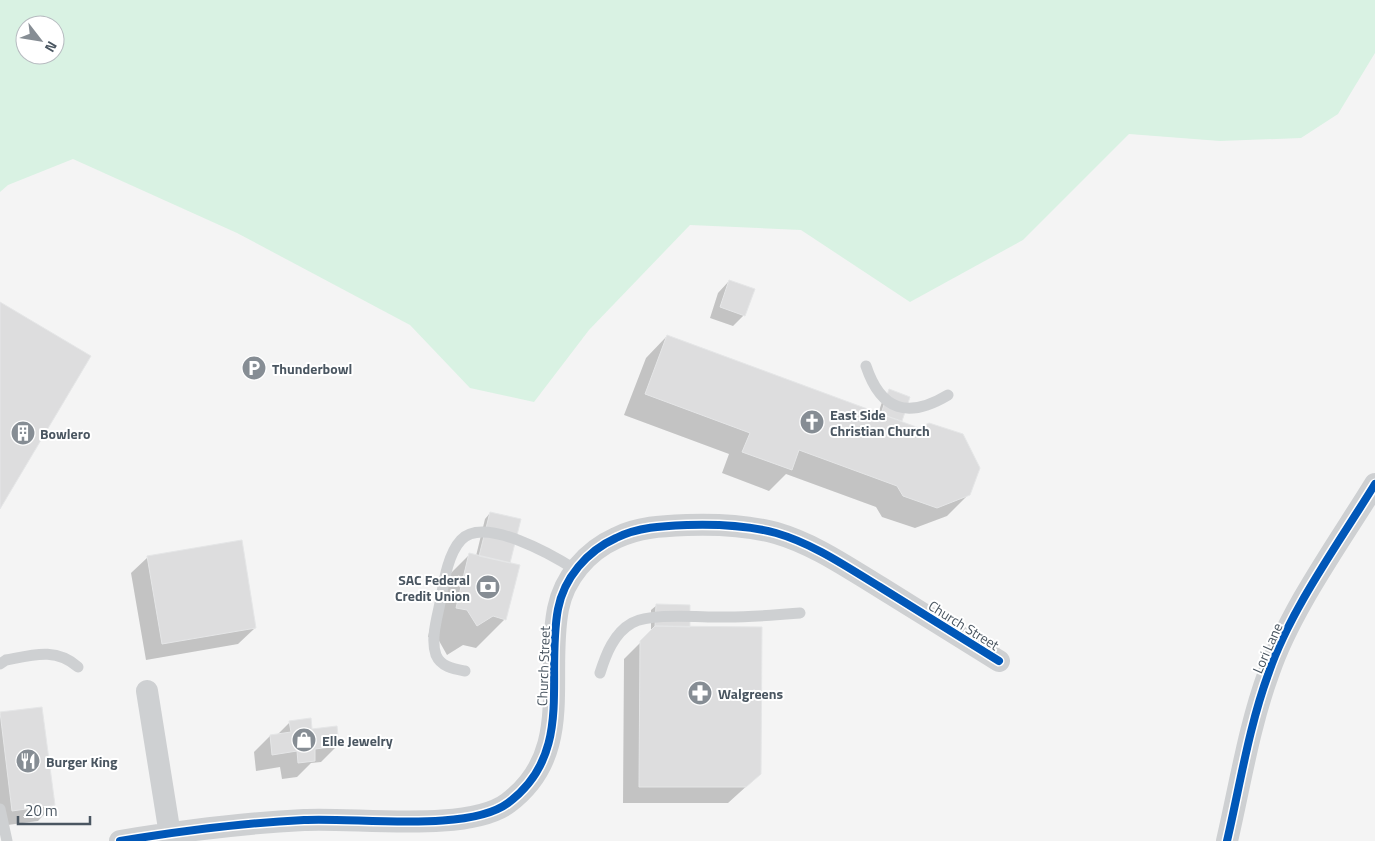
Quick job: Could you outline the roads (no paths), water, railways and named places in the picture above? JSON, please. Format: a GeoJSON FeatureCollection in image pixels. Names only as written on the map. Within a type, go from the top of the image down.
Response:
{"type":"FeatureCollection","features":[{"type":"Feature","properties":{"kind":"street","name":"Lori Lane"},"geometry":{"type":"LineString","coordinates":[[1228,841],[1258,708],[1269,671],[1306,597],[1375,484]]}},
{"type":"Feature","properties":{"kind":"street","name":"Church Street"},"geometry":{"type":"LineString","coordinates":[[120,841],[171,837],[256,823],[309,820],[378,822],[456,819],[485,814],[507,804],[525,788],[540,766],[550,744],[554,719],[556,626],[566,586],[576,570],[603,544],[631,531],[659,526],[709,524],[747,526],[777,533],[829,556],[999,661]]}},
{"type":"Feature","properties":{"kind":"street"},"geometry":{"type":"LineString","coordinates":[[147,691],[171,837]]}},
{"type":"Feature","properties":{"kind":"lane"},"geometry":{"type":"LineString","coordinates":[[866,366],[871,382],[881,397],[896,406],[915,408],[931,405],[948,395]]}},
{"type":"Feature","properties":{"kind":"lane"},"geometry":{"type":"LineString","coordinates":[[465,671],[442,664],[436,655],[434,640],[443,585],[460,540],[469,534],[480,531],[522,541],[548,552],[576,570]]}},
{"type":"Feature","properties":{"kind":"lane"},"geometry":{"type":"LineString","coordinates":[[600,673],[606,656],[623,629],[634,622],[649,617],[730,617],[800,614]]}},
{"type":"Feature","properties":{"kind":"lane"},"geometry":{"type":"LineString","coordinates":[[0,664],[6,660],[56,653],[70,659],[78,667]]}},
{"type":"Feature","properties":{"kind":"lane"},"geometry":{"type":"LineString","coordinates":[[0,809],[7,841]]}},
{"type":"Feature","properties":{"kind":"place","name":"Thunderbowl"},"geometry":{"type":"Point","coordinates":[254,368]}},
{"type":"Feature","properties":{"kind":"place","name":"East Side Christian Church"},"geometry":{"type":"Point","coordinates":[812,422]}},
{"type":"Feature","properties":{"kind":"place","name":"Bowlero"},"geometry":{"type":"Point","coordinates":[23,433]}},
{"type":"Feature","properties":{"kind":"place","name":"SAC Federal Credit Union"},"geometry":{"type":"Point","coordinates":[488,587]}},
{"type":"Feature","properties":{"kind":"place","name":"Walgreens"},"geometry":{"type":"Point","coordinates":[700,693]}},
{"type":"Feature","properties":{"kind":"place","name":"Elle Jewelry"},"geometry":{"type":"Point","coordinates":[304,740]}},
{"type":"Feature","properties":{"kind":"place","name":"Burger King"},"geometry":{"type":"Point","coordinates":[28,761]}}]}
